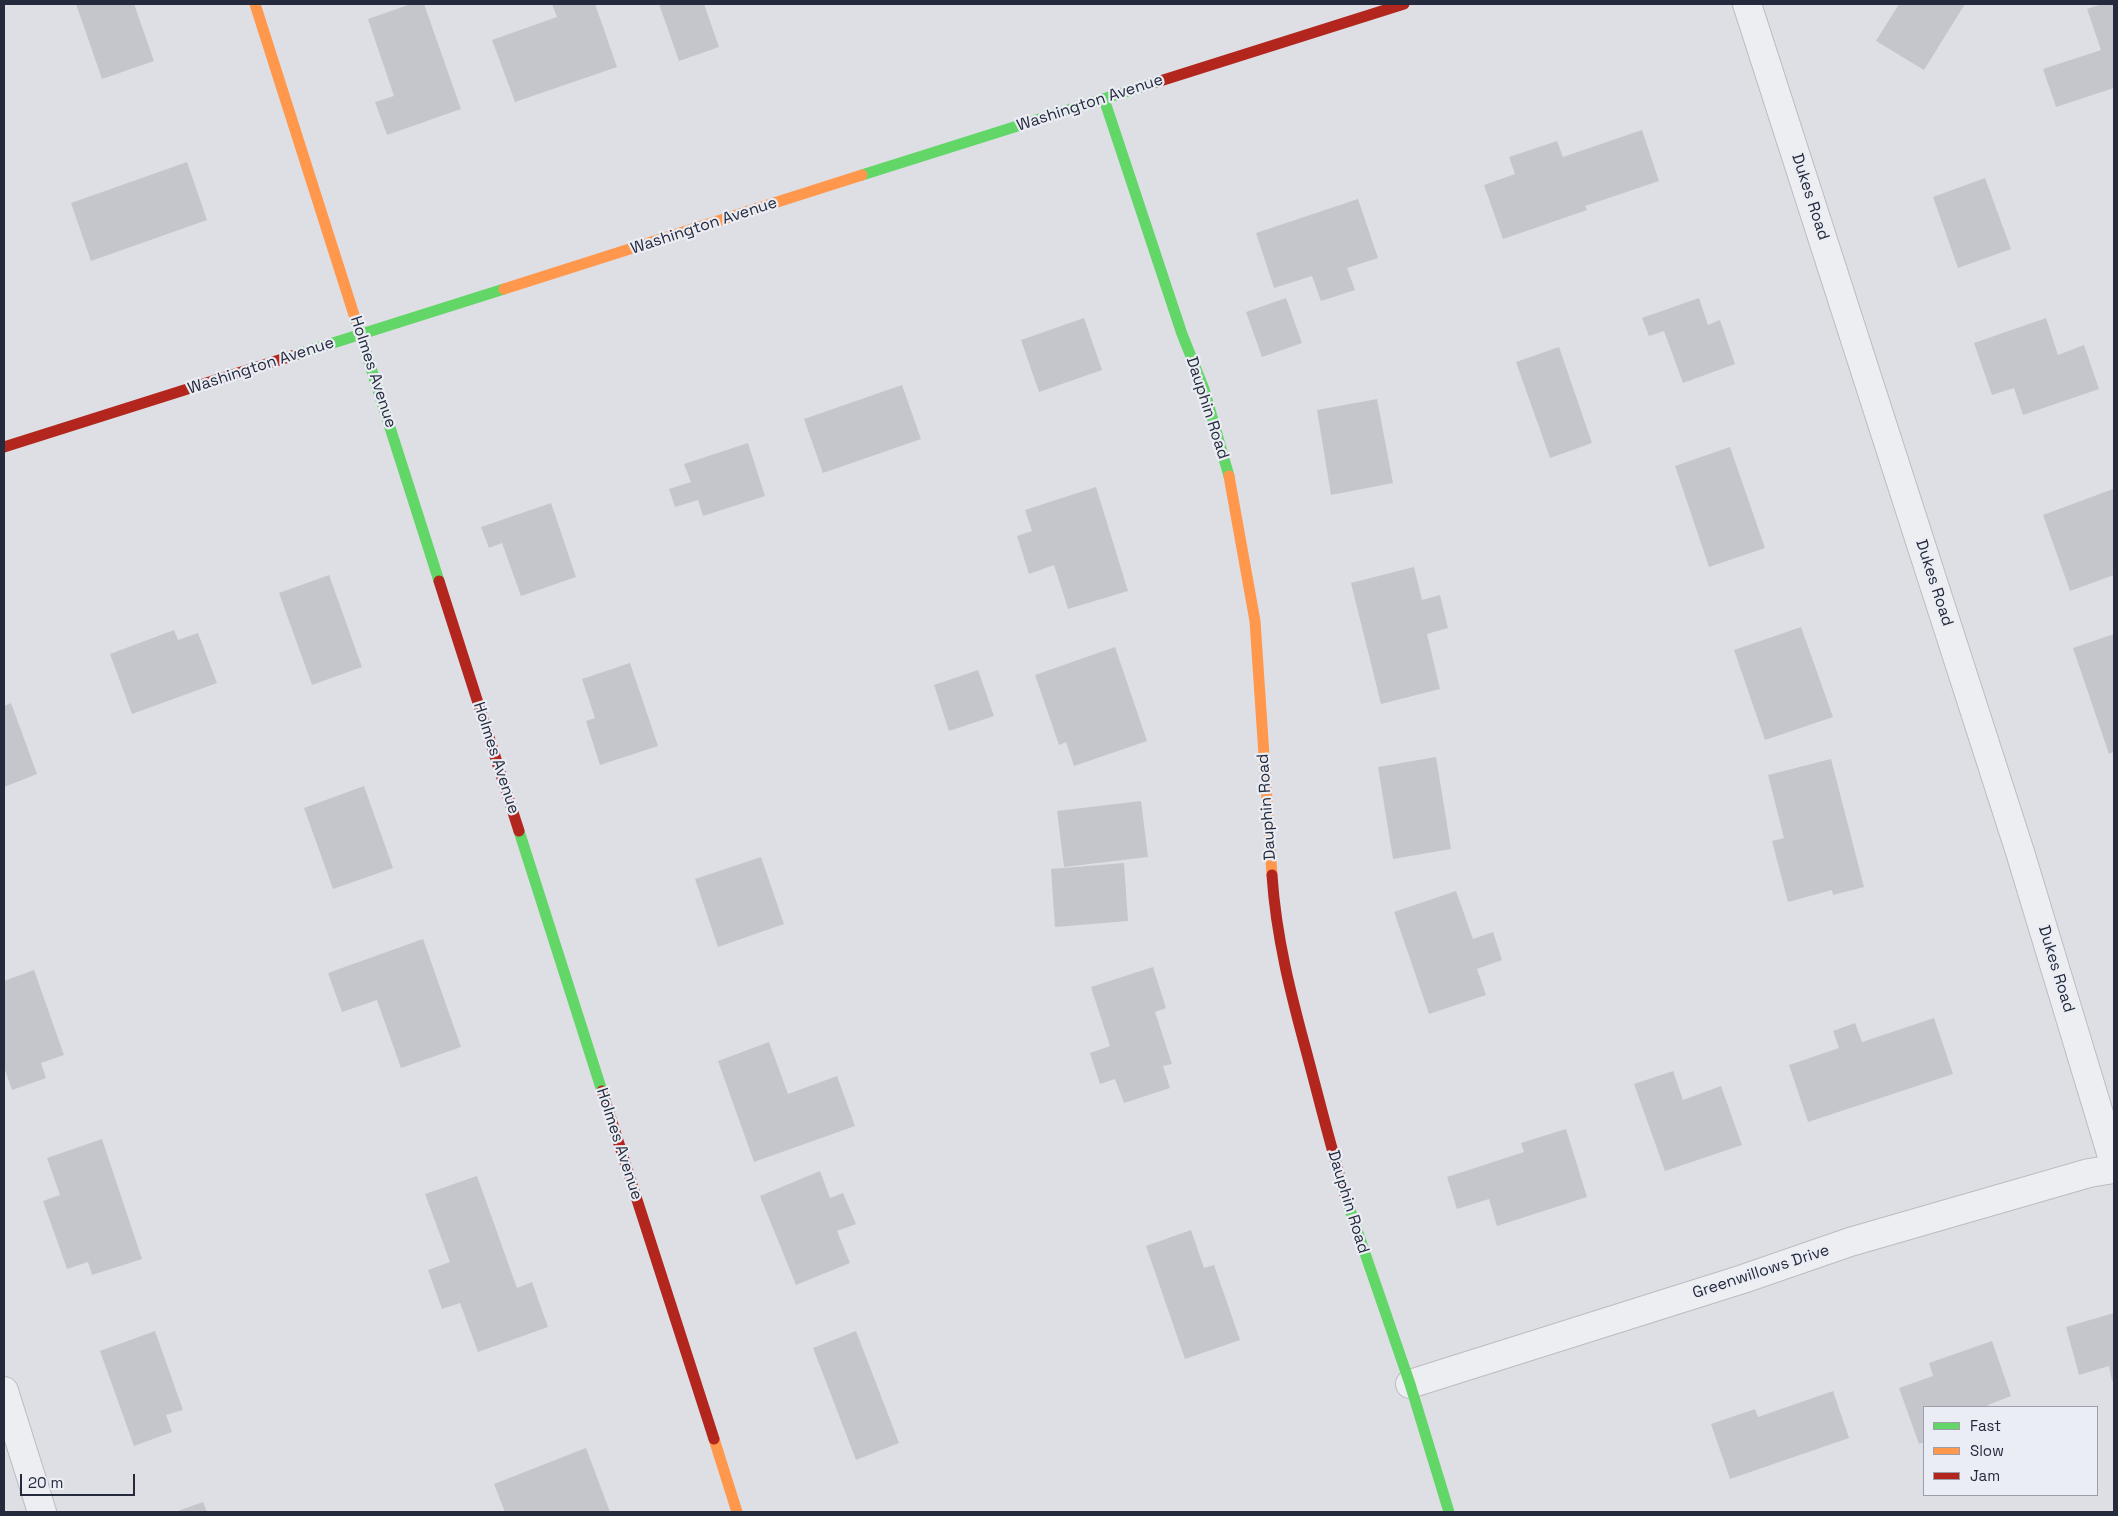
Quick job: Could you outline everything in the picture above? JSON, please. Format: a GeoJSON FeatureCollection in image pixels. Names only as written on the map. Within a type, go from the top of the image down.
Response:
{"type":"FeatureCollection","features":[{"type":"Feature","properties":{"kind":"street","name":"Holmes Avenue"},"geometry":{"type":"LineString","coordinates":[[255,4],[737,1512]]}},
{"type":"Feature","properties":{"kind":"street","name":"Washington Avenue"},"geometry":{"type":"LineString","coordinates":[[4,447],[1404,4]]}},
{"type":"Feature","properties":{"kind":"street","name":"Dukes Road"},"geometry":{"type":"LineString","coordinates":[[1747,4],[2020,852],[2114,1163]]}},
{"type":"Feature","properties":{"kind":"street","name":"Dauphin Road"},"geometry":{"type":"LineString","coordinates":[[1104,99],[1182,334],[1204,390],[1230,481],[1255,621],[1275,919],[1286,974],[1335,1162],[1362,1247],[1410,1384],[1450,1512]]}},
{"type":"Feature","properties":{"kind":"street","name":"Greenwillows Drive"},"geometry":{"type":"LineString","coordinates":[[1410,1384],[1743,1279],[1850,1242],[2089,1173],[2114,1170]]}},
{"type":"Feature","properties":{"kind":"street"},"geometry":{"type":"LineString","coordinates":[[4,1391],[42,1512]]}},
{"type":"Feature","properties":{"kind":"building"},"geometry":{"type":"Polygon","coordinates":[[[76,4],[134,4],[154,61],[102,79],[76,4]]]}},
{"type":"Feature","properties":{"kind":"building"},"geometry":{"type":"Polygon","coordinates":[[[411,4],[424,4],[461,109],[387,135],[375,102],[394,96],[368,19],[411,4]]]}},
{"type":"Feature","properties":{"kind":"building"},"geometry":{"type":"Polygon","coordinates":[[[552,4],[595,4],[617,67],[515,102],[492,40],[557,17],[552,4]]]}},
{"type":"Feature","properties":{"kind":"building"},"geometry":{"type":"Polygon","coordinates":[[[659,4],[704,4],[719,47],[679,61],[659,4]]]}},
{"type":"Feature","properties":{"kind":"building"},"geometry":{"type":"Polygon","coordinates":[[[1899,4],[1965,4],[1924,70],[1876,41],[1899,4]]]}},
{"type":"Feature","properties":{"kind":"building"},"geometry":{"type":"Polygon","coordinates":[[[2102,4],[2114,4],[2114,88],[2056,107],[2043,69],[2101,50],[2087,9],[2102,4]]]}},
{"type":"Feature","properties":{"kind":"building"},"geometry":{"type":"Polygon","coordinates":[[[1642,130],[1659,181],[1585,206],[1587,210],[1503,239],[1484,185],[1515,174],[1509,157],[1557,141],[1563,157],[1642,130]]]}},
{"type":"Feature","properties":{"kind":"building"},"geometry":{"type":"Polygon","coordinates":[[[187,162],[207,220],[91,261],[71,203],[187,162]]]}},
{"type":"Feature","properties":{"kind":"building"},"geometry":{"type":"Polygon","coordinates":[[[1985,178],[2011,249],[1958,268],[1933,197],[1985,178]]]}},
{"type":"Feature","properties":{"kind":"building"},"geometry":{"type":"Polygon","coordinates":[[[1358,199],[1378,258],[1347,268],[1355,290],[1321,301],[1312,276],[1274,288],[1256,233],[1358,199]]]}},
{"type":"Feature","properties":{"kind":"building"},"geometry":{"type":"Polygon","coordinates":[[[1286,298],[1302,343],[1262,357],[1246,312],[1286,298]]]}},
{"type":"Feature","properties":{"kind":"building"},"geometry":{"type":"Polygon","coordinates":[[[1699,298],[1708,325],[1720,320],[1735,364],[1683,383],[1664,331],[1649,336],[1642,318],[1699,298]]]}},
{"type":"Feature","properties":{"kind":"building"},"geometry":{"type":"Polygon","coordinates":[[[1084,318],[1102,370],[1039,392],[1021,340],[1084,318]]]}},
{"type":"Feature","properties":{"kind":"building"},"geometry":{"type":"Polygon","coordinates":[[[2046,318],[2058,355],[2084,345],[2099,389],[2023,415],[2014,388],[1992,395],[1974,343],[2046,318]]]}},
{"type":"Feature","properties":{"kind":"building"},"geometry":{"type":"Polygon","coordinates":[[[1559,347],[1592,443],[1550,458],[1516,362],[1559,347]]]}},
{"type":"Feature","properties":{"kind":"building"},"geometry":{"type":"Polygon","coordinates":[[[902,385],[921,439],[823,473],[804,419],[902,385]]]}},
{"type":"Feature","properties":{"kind":"building"},"geometry":{"type":"Polygon","coordinates":[[[1377,399],[1393,483],[1331,495],[1317,410],[1377,399]]]}},
{"type":"Feature","properties":{"kind":"building"},"geometry":{"type":"Polygon","coordinates":[[[748,443],[765,496],[703,516],[698,500],[675,507],[669,489],[691,482],[684,464],[748,443]]]}},
{"type":"Feature","properties":{"kind":"building"},"geometry":{"type":"Polygon","coordinates":[[[1730,447],[1765,548],[1709,567],[1675,466],[1730,447]]]}},
{"type":"Feature","properties":{"kind":"building"},"geometry":{"type":"Polygon","coordinates":[[[1096,487],[1128,591],[1068,609],[1054,565],[1029,574],[1017,536],[1032,531],[1025,510],[1096,487]]]}},
{"type":"Feature","properties":{"kind":"building"},"geometry":{"type":"Polygon","coordinates":[[[2113,489],[2114,575],[2070,591],[2043,515],[2113,489]]]}},
{"type":"Feature","properties":{"kind":"building"},"geometry":{"type":"Polygon","coordinates":[[[551,503],[576,577],[521,596],[502,543],[489,548],[481,527],[551,503]]]}},
{"type":"Feature","properties":{"kind":"building"},"geometry":{"type":"Polygon","coordinates":[[[1414,567],[1422,600],[1440,595],[1448,628],[1427,634],[1440,689],[1381,704],[1351,583],[1414,567]]]}},
{"type":"Feature","properties":{"kind":"building"},"geometry":{"type":"Polygon","coordinates":[[[329,575],[362,667],[312,685],[279,593],[329,575]]]}},
{"type":"Feature","properties":{"kind":"building"},"geometry":{"type":"Polygon","coordinates":[[[1801,627],[1833,717],[1765,740],[1734,650],[1801,627]]]}},
{"type":"Feature","properties":{"kind":"building"},"geometry":{"type":"Polygon","coordinates":[[[174,630],[178,640],[198,633],[217,683],[132,714],[110,654],[174,630]]]}},
{"type":"Feature","properties":{"kind":"building"},"geometry":{"type":"Polygon","coordinates":[[[2114,634],[2114,752],[2109,754],[2073,648],[2114,634]]]}},
{"type":"Feature","properties":{"kind":"building"},"geometry":{"type":"Polygon","coordinates":[[[1115,647],[1147,741],[1074,766],[1066,742],[1059,745],[1035,675],[1115,647]]]}},
{"type":"Feature","properties":{"kind":"building"},"geometry":{"type":"Polygon","coordinates":[[[630,663],[658,746],[600,765],[586,721],[595,718],[582,679],[630,663]]]}},
{"type":"Feature","properties":{"kind":"building"},"geometry":{"type":"Polygon","coordinates":[[[978,670],[994,716],[949,731],[934,685],[978,670]]]}},
{"type":"Feature","properties":{"kind":"building"},"geometry":{"type":"Polygon","coordinates":[[[11,703],[37,774],[4,787],[4,706],[11,703]]]}},
{"type":"Feature","properties":{"kind":"building"},"geometry":{"type":"Polygon","coordinates":[[[1436,757],[1451,849],[1393,859],[1378,767],[1436,757]]]}},
{"type":"Feature","properties":{"kind":"building"},"geometry":{"type":"Polygon","coordinates":[[[1831,759],[1864,887],[1833,895],[1832,890],[1788,902],[1772,841],[1784,838],[1768,775],[1831,759]]]}},
{"type":"Feature","properties":{"kind":"building"},"geometry":{"type":"Polygon","coordinates":[[[364,786],[393,868],[333,889],[304,808],[364,786]]]}},
{"type":"Feature","properties":{"kind":"building"},"geometry":{"type":"Polygon","coordinates":[[[1141,801],[1148,857],[1064,867],[1057,811],[1141,801]]]}},
{"type":"Feature","properties":{"kind":"building"},"geometry":{"type":"Polygon","coordinates":[[[761,857],[784,924],[718,947],[695,879],[761,857]]]}},
{"type":"Feature","properties":{"kind":"building"},"geometry":{"type":"Polygon","coordinates":[[[1124,863],[1128,921],[1055,927],[1051,869],[1124,863]]]}},
{"type":"Feature","properties":{"kind":"building"},"geometry":{"type":"Polygon","coordinates":[[[1456,891],[1473,939],[1493,932],[1502,960],[1477,969],[1486,995],[1429,1014],[1394,912],[1456,891]]]}},
{"type":"Feature","properties":{"kind":"building"},"geometry":{"type":"Polygon","coordinates":[[[423,939],[461,1047],[401,1068],[377,1000],[342,1012],[328,973],[423,939]]]}},
{"type":"Feature","properties":{"kind":"building"},"geometry":{"type":"Polygon","coordinates":[[[1153,967],[1166,1008],[1155,1012],[1172,1064],[1163,1066],[1170,1088],[1124,1103],[1115,1079],[1100,1084],[1090,1053],[1110,1046],[1091,987],[1153,967]]]}},
{"type":"Feature","properties":{"kind":"building"},"geometry":{"type":"Polygon","coordinates":[[[34,970],[64,1055],[41,1063],[46,1078],[12,1090],[4,1067],[4,981],[34,970]]]}},
{"type":"Feature","properties":{"kind":"building"},"geometry":{"type":"Polygon","coordinates":[[[1934,1018],[1953,1074],[1808,1122],[1789,1065],[1839,1048],[1833,1031],[1855,1023],[1862,1042],[1934,1018]]]}},
{"type":"Feature","properties":{"kind":"building"},"geometry":{"type":"Polygon","coordinates":[[[769,1042],[788,1094],[837,1076],[855,1126],[754,1162],[718,1061],[769,1042]]]}},
{"type":"Feature","properties":{"kind":"building"},"geometry":{"type":"Polygon","coordinates":[[[1673,1071],[1683,1100],[1721,1086],[1742,1145],[1665,1171],[1634,1084],[1673,1071]]]}},
{"type":"Feature","properties":{"kind":"building"},"geometry":{"type":"Polygon","coordinates":[[[1566,1129],[1587,1197],[1497,1226],[1489,1199],[1457,1209],[1447,1177],[1524,1152],[1521,1143],[1566,1129]]]}},
{"type":"Feature","properties":{"kind":"building"},"geometry":{"type":"Polygon","coordinates":[[[102,1139],[142,1259],[92,1275],[88,1262],[67,1269],[43,1201],[60,1195],[47,1158],[102,1139]]]}},
{"type":"Feature","properties":{"kind":"building"},"geometry":{"type":"Polygon","coordinates":[[[820,1171],[830,1198],[843,1193],[856,1224],[837,1231],[850,1263],[796,1285],[760,1196],[820,1171]]]}},
{"type":"Feature","properties":{"kind":"building"},"geometry":{"type":"Polygon","coordinates":[[[477,1176],[517,1288],[532,1282],[548,1327],[478,1352],[460,1303],[442,1309],[428,1270],[450,1262],[425,1194],[477,1176]]]}},
{"type":"Feature","properties":{"kind":"building"},"geometry":{"type":"Polygon","coordinates":[[[1191,1230],[1204,1268],[1214,1265],[1240,1340],[1185,1359],[1146,1246],[1191,1230]]]}},
{"type":"Feature","properties":{"kind":"building"},"geometry":{"type":"Polygon","coordinates":[[[2114,1313],[2114,1380],[2112,1381],[2109,1366],[2079,1375],[2066,1327],[2114,1313]]]}},
{"type":"Feature","properties":{"kind":"building"},"geometry":{"type":"Polygon","coordinates":[[[155,1331],[183,1410],[166,1415],[172,1432],[134,1446],[100,1351],[155,1331]]]}},
{"type":"Feature","properties":{"kind":"building"},"geometry":{"type":"Polygon","coordinates":[[[856,1331],[899,1443],[856,1460],[813,1348],[856,1331]]]}},
{"type":"Feature","properties":{"kind":"building"},"geometry":{"type":"Polygon","coordinates":[[[1992,1341],[2011,1396],[1988,1406],[1923,1406],[1923,1442],[1919,1444],[1899,1388],[1933,1376],[1929,1363],[1992,1341]]]}},
{"type":"Feature","properties":{"kind":"building"},"geometry":{"type":"Polygon","coordinates":[[[1833,1391],[1849,1438],[1730,1479],[1711,1424],[1755,1409],[1758,1417],[1833,1391]]]}},
{"type":"Feature","properties":{"kind":"building"},"geometry":{"type":"Polygon","coordinates":[[[586,1448],[610,1512],[505,1512],[494,1484],[586,1448]]]}},
{"type":"Feature","properties":{"kind":"building"},"geometry":{"type":"Polygon","coordinates":[[[203,1502],[207,1512],[175,1512],[203,1502]]]}},
{"type":"Feature","properties":{"kind":"traffic: fast"},"geometry":{"type":"LineString","coordinates":[[862,175],[1157,82]]}},
{"type":"Feature","properties":{"kind":"traffic: fast"},"geometry":{"type":"LineString","coordinates":[[1104,99],[1182,334],[1204,389],[1229,476]]}},
{"type":"Feature","properties":{"kind":"traffic: fast"},"geometry":{"type":"LineString","coordinates":[[295,355],[504,289]]}},
{"type":"Feature","properties":{"kind":"traffic: fast"},"geometry":{"type":"LineString","coordinates":[[355,318],[439,581]]}},
{"type":"Feature","properties":{"kind":"traffic: fast"},"geometry":{"type":"LineString","coordinates":[[519,831],[602,1091]]}},
{"type":"Feature","properties":{"kind":"traffic: fast"},"geometry":{"type":"LineString","coordinates":[[1347,1201],[1410,1384],[1449,1512]]}},
{"type":"Feature","properties":{"kind":"traffic: slow"},"geometry":{"type":"LineString","coordinates":[[255,4],[355,318]]}},
{"type":"Feature","properties":{"kind":"traffic: slow"},"geometry":{"type":"LineString","coordinates":[[504,289],[862,175]]}},
{"type":"Feature","properties":{"kind":"traffic: slow"},"geometry":{"type":"LineString","coordinates":[[1229,476],[1255,621],[1272,875]]}},
{"type":"Feature","properties":{"kind":"traffic: slow"},"geometry":{"type":"LineString","coordinates":[[714,1439],[737,1512]]}},
{"type":"Feature","properties":{"kind":"traffic: jam"},"geometry":{"type":"LineString","coordinates":[[1157,82],[1404,4]]}},
{"type":"Feature","properties":{"kind":"traffic: jam"},"geometry":{"type":"LineString","coordinates":[[4,447],[295,355]]}},
{"type":"Feature","properties":{"kind":"traffic: jam"},"geometry":{"type":"LineString","coordinates":[[439,581],[519,831]]}},
{"type":"Feature","properties":{"kind":"traffic: jam"},"geometry":{"type":"LineString","coordinates":[[1272,875],[1277,921],[1290,988],[1347,1201]]}},
{"type":"Feature","properties":{"kind":"traffic: jam"},"geometry":{"type":"LineString","coordinates":[[602,1091],[714,1439]]}}]}
